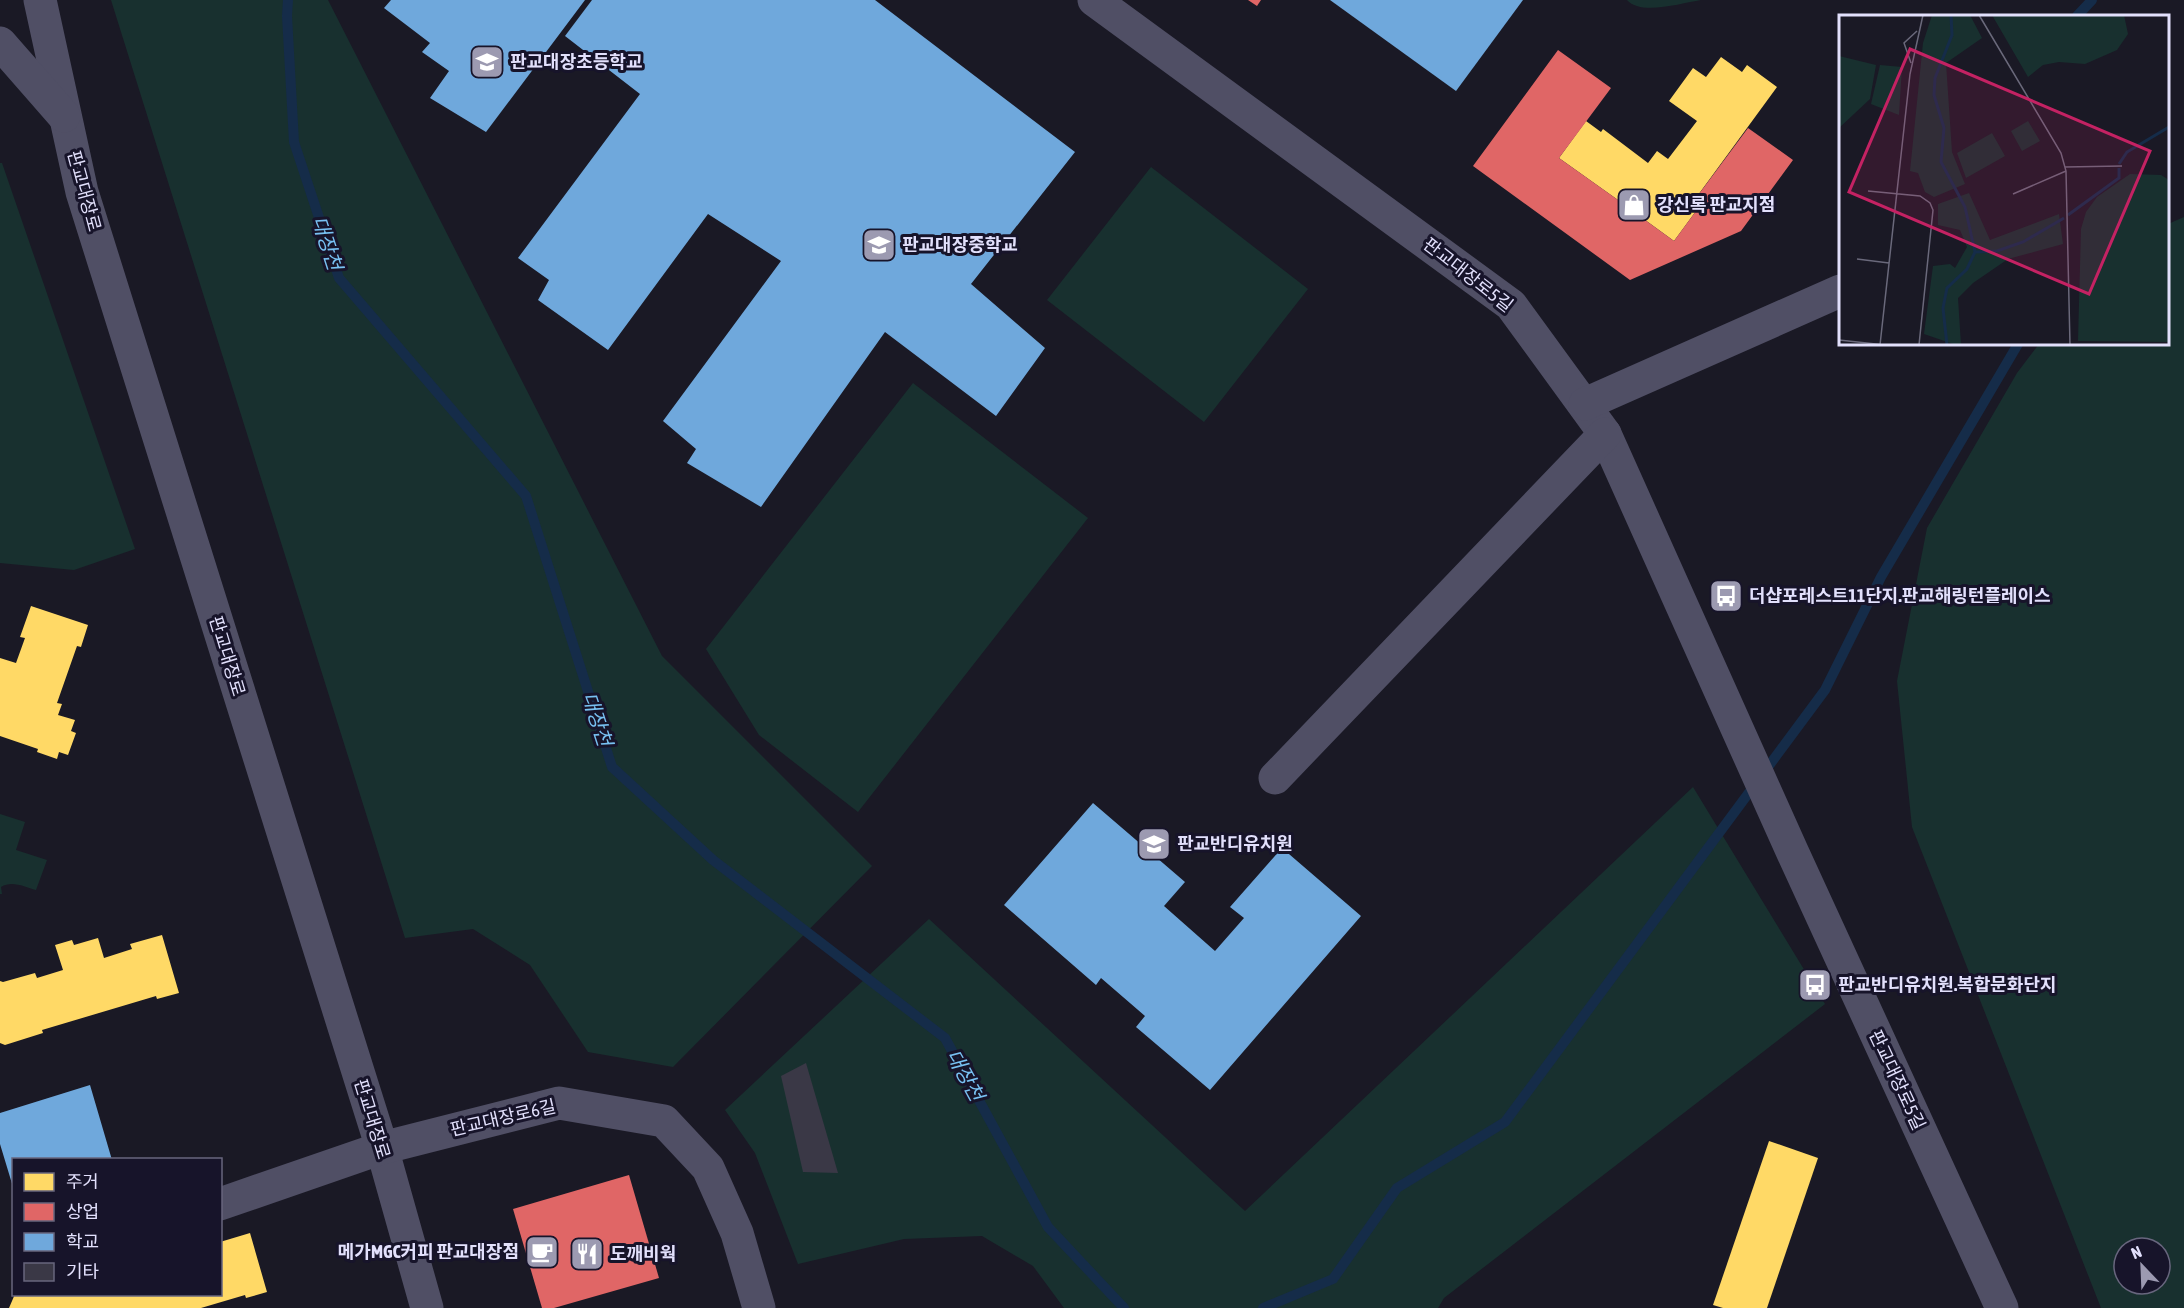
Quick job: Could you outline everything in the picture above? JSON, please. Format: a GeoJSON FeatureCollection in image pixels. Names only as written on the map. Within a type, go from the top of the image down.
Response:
{"type":"FeatureCollection","features":[{"type":"Feature","properties":{"kind":"street","name":"판교대장로"},"geometry":{"type":"LineString","coordinates":[[40,0],[82,192],[382,1148],[428,1308]]}},
{"type":"Feature","properties":{"kind":"street","name":"판교대장로5길"},"geometry":{"type":"LineString","coordinates":[[1094,0],[1511,305],[1585,404],[1605,434],[1737,730],[2002,1308]]}},
{"type":"Feature","properties":{"kind":"street"},"geometry":{"type":"LineString","coordinates":[[0,43],[65,117]]}},
{"type":"Feature","properties":{"kind":"street"},"geometry":{"type":"LineString","coordinates":[[1585,404],[1839,291]]}},
{"type":"Feature","properties":{"kind":"street"},"geometry":{"type":"LineString","coordinates":[[1275,778],[1605,434]]}},
{"type":"Feature","properties":{"kind":"street","name":"판교대장로6길"},"geometry":{"type":"LineString","coordinates":[[222,1203],[382,1148],[559,1102],[664,1121],[708,1168],[737,1233],[759,1308]]}},
{"type":"Feature","properties":{"kind":"green space"},"geometry":{"type":"Polygon","coordinates":[[[111,0],[328,0],[662,656],[872,866],[673,1067],[588,1052],[530,965],[473,929],[405,938],[111,0]]]}},
{"type":"Feature","properties":{"kind":"green space"},"geometry":{"type":"Polygon","coordinates":[[[1627,0],[1701,0],[1651,8],[1633,5],[1627,0]]]}},
{"type":"Feature","properties":{"kind":"green space"},"geometry":{"type":"Polygon","coordinates":[[[0,163],[2,163],[135,549],[74,570],[0,563],[0,163]]]}},
{"type":"Feature","properties":{"kind":"green space"},"geometry":{"type":"Polygon","coordinates":[[[1151,167],[1308,289],[1204,422],[1047,300],[1151,167]]]}},
{"type":"Feature","properties":{"kind":"green space"},"geometry":{"type":"Polygon","coordinates":[[[2184,217],[2184,1308],[2101,1308],[1912,827],[1897,681],[1927,528],[2017,373],[2038,345],[2169,345],[2169,224],[2184,217]]]}},
{"type":"Feature","properties":{"kind":"green space"},"geometry":{"type":"Polygon","coordinates":[[[913,383],[1088,518],[858,812],[759,735],[706,649],[913,383]]]}},
{"type":"Feature","properties":{"kind":"green space"},"geometry":{"type":"Polygon","coordinates":[[[1693,787],[1825,1004],[1444,1298],[1438,1308],[1064,1308],[1033,1266],[982,1236],[904,1239],[798,1264],[755,1153],[725,1110],[929,919],[1245,1211],[1693,787]]]}},
{"type":"Feature","properties":{"kind":"green space"},"geometry":{"type":"Polygon","coordinates":[[[0,814],[25,822],[16,850],[47,860],[36,890],[10,884],[1,887],[2,894],[0,894],[0,814]]]}},
{"type":"Feature","properties":{"kind":"building: 주거"},"geometry":{"type":"Polygon","coordinates":[[[1721,57],[1742,72],[1747,65],[1777,87],[1690,206],[1696,211],[1674,241],[1630,209],[1635,201],[1623,192],[1618,200],[1559,158],[1586,121],[1601,132],[1603,129],[1648,163],[1657,151],[1668,159],[1697,121],[1669,101],[1693,68],[1706,77],[1721,57]]]}},
{"type":"Feature","properties":{"kind":"building: 주거"},"geometry":{"type":"Polygon","coordinates":[[[31,606],[88,625],[81,647],[77,646],[57,703],[62,704],[58,715],[75,720],[71,731],[76,733],[68,755],[59,752],[57,759],[37,752],[38,749],[0,736],[0,658],[16,663],[25,638],[20,637],[31,606]]]}},
{"type":"Feature","properties":{"kind":"building: 주거"},"geometry":{"type":"Polygon","coordinates":[[[162,935],[179,993],[157,999],[156,996],[42,1030],[43,1033],[5,1045],[0,1043],[0,981],[35,973],[37,978],[63,970],[55,945],[72,940],[74,945],[98,938],[104,958],[132,949],[130,944],[162,935]]]}},
{"type":"Feature","properties":{"kind":"building: 주거"},"geometry":{"type":"Polygon","coordinates":[[[1769,1141],[1818,1158],[1767,1308],[1723,1308],[1713,1305],[1769,1141]]]}},
{"type":"Feature","properties":{"kind":"building: 주거"},"geometry":{"type":"Polygon","coordinates":[[[250,1233],[267,1292],[246,1298],[245,1295],[201,1308],[9,1308],[14,1296],[222,1296],[222,1241],[250,1233]]]}},
{"type":"Feature","properties":{"kind":"building: 상업"},"geometry":{"type":"Polygon","coordinates":[[[1248,0],[1261,0],[1257,6],[1248,0]]]}},
{"type":"Feature","properties":{"kind":"building: 상업"},"geometry":{"type":"Polygon","coordinates":[[[1558,50],[1611,88],[1559,158],[1618,200],[1623,192],[1635,201],[1630,209],[1674,241],[1696,211],[1690,206],[1748,128],[1793,160],[1741,231],[1630,280],[1473,166],[1558,50]]]}},
{"type":"Feature","properties":{"kind":"building: 상업"},"geometry":{"type":"Polygon","coordinates":[[[629,1175],[659,1278],[554,1308],[542,1308],[513,1209],[629,1175]]]}},
{"type":"Feature","properties":{"kind":"building: 학교","name":"판교대장초등학교"},"geometry":{"type":"Polygon","coordinates":[[[391,0],[585,0],[486,132],[430,98],[449,71],[422,52],[430,43],[384,8],[391,0]]]}},
{"type":"Feature","properties":{"kind":"building: 학교","name":"판교대장중학교"},"geometry":{"type":"Polygon","coordinates":[[[592,0],[875,0],[1075,152],[971,284],[1045,348],[996,416],[885,332],[761,507],[687,463],[696,449],[663,421],[781,261],[708,214],[608,350],[538,300],[549,280],[518,258],[640,94],[565,36],[592,0]]]}},
{"type":"Feature","properties":{"kind":"building: 학교"},"geometry":{"type":"Polygon","coordinates":[[[1330,0],[1523,0],[1456,91],[1330,0]]]}},
{"type":"Feature","properties":{"kind":"building: 학교"},"geometry":{"type":"Polygon","coordinates":[[[1093,803],[1185,882],[1164,906],[1215,951],[1244,918],[1230,907],[1282,848],[1361,916],[1210,1090],[1136,1027],[1145,1016],[1101,978],[1096,985],[1004,905],[1093,803]]]}},
{"type":"Feature","properties":{"kind":"building: 학교"},"geometry":{"type":"Polygon","coordinates":[[[90,1085],[111,1158],[12,1158],[12,1184],[0,1144],[0,1113],[90,1085]]]}},
{"type":"Feature","properties":{"kind":"building: 기타"},"geometry":{"type":"Polygon","coordinates":[[[806,1063],[838,1173],[803,1172],[781,1076],[806,1063]]]}},
{"type":"Feature","properties":{"kind":"waterway","name":"대장천"},"geometry":{"type":"LineString","coordinates":[[288,0],[294,142],[339,278],[526,496],[612,767],[713,860],[945,1038],[1048,1227],[1124,1308]]}},
{"type":"Feature","properties":{"kind":"waterway"},"geometry":{"type":"LineString","coordinates":[[2078,15],[2092,0]]}},
{"type":"Feature","properties":{"kind":"waterway"},"geometry":{"type":"LineString","coordinates":[[1263,1308],[1333,1279],[1397,1188],[1505,1122],[1825,690],[1881,577],[2017,345]]}},
{"type":"Feature","properties":{"kind":"place","name":"판교대장초등학교"},"geometry":{"type":"Point","coordinates":[487,62]}},
{"type":"Feature","properties":{"kind":"place","name":"강신록 판교지점"},"geometry":{"type":"Point","coordinates":[1634,205]}},
{"type":"Feature","properties":{"kind":"place","name":"판교대장중학교"},"geometry":{"type":"Point","coordinates":[879,245]}},
{"type":"Feature","properties":{"kind":"place","name":"더샵포레스트11단지.판교해링턴플레이스"},"geometry":{"type":"Point","coordinates":[1726,596]}},
{"type":"Feature","properties":{"kind":"place","name":"판교반디유치원"},"geometry":{"type":"Point","coordinates":[1154,844]}},
{"type":"Feature","properties":{"kind":"place","name":"판교반디유치원.복합문화단지"},"geometry":{"type":"Point","coordinates":[1815,985]}},
{"type":"Feature","properties":{"kind":"place","name":"메가MGC커피 판교대장점"},"geometry":{"type":"Point","coordinates":[542,1252]}},
{"type":"Feature","properties":{"kind":"place","name":"도깨비웍"},"geometry":{"type":"Point","coordinates":[587,1254]}}]}
